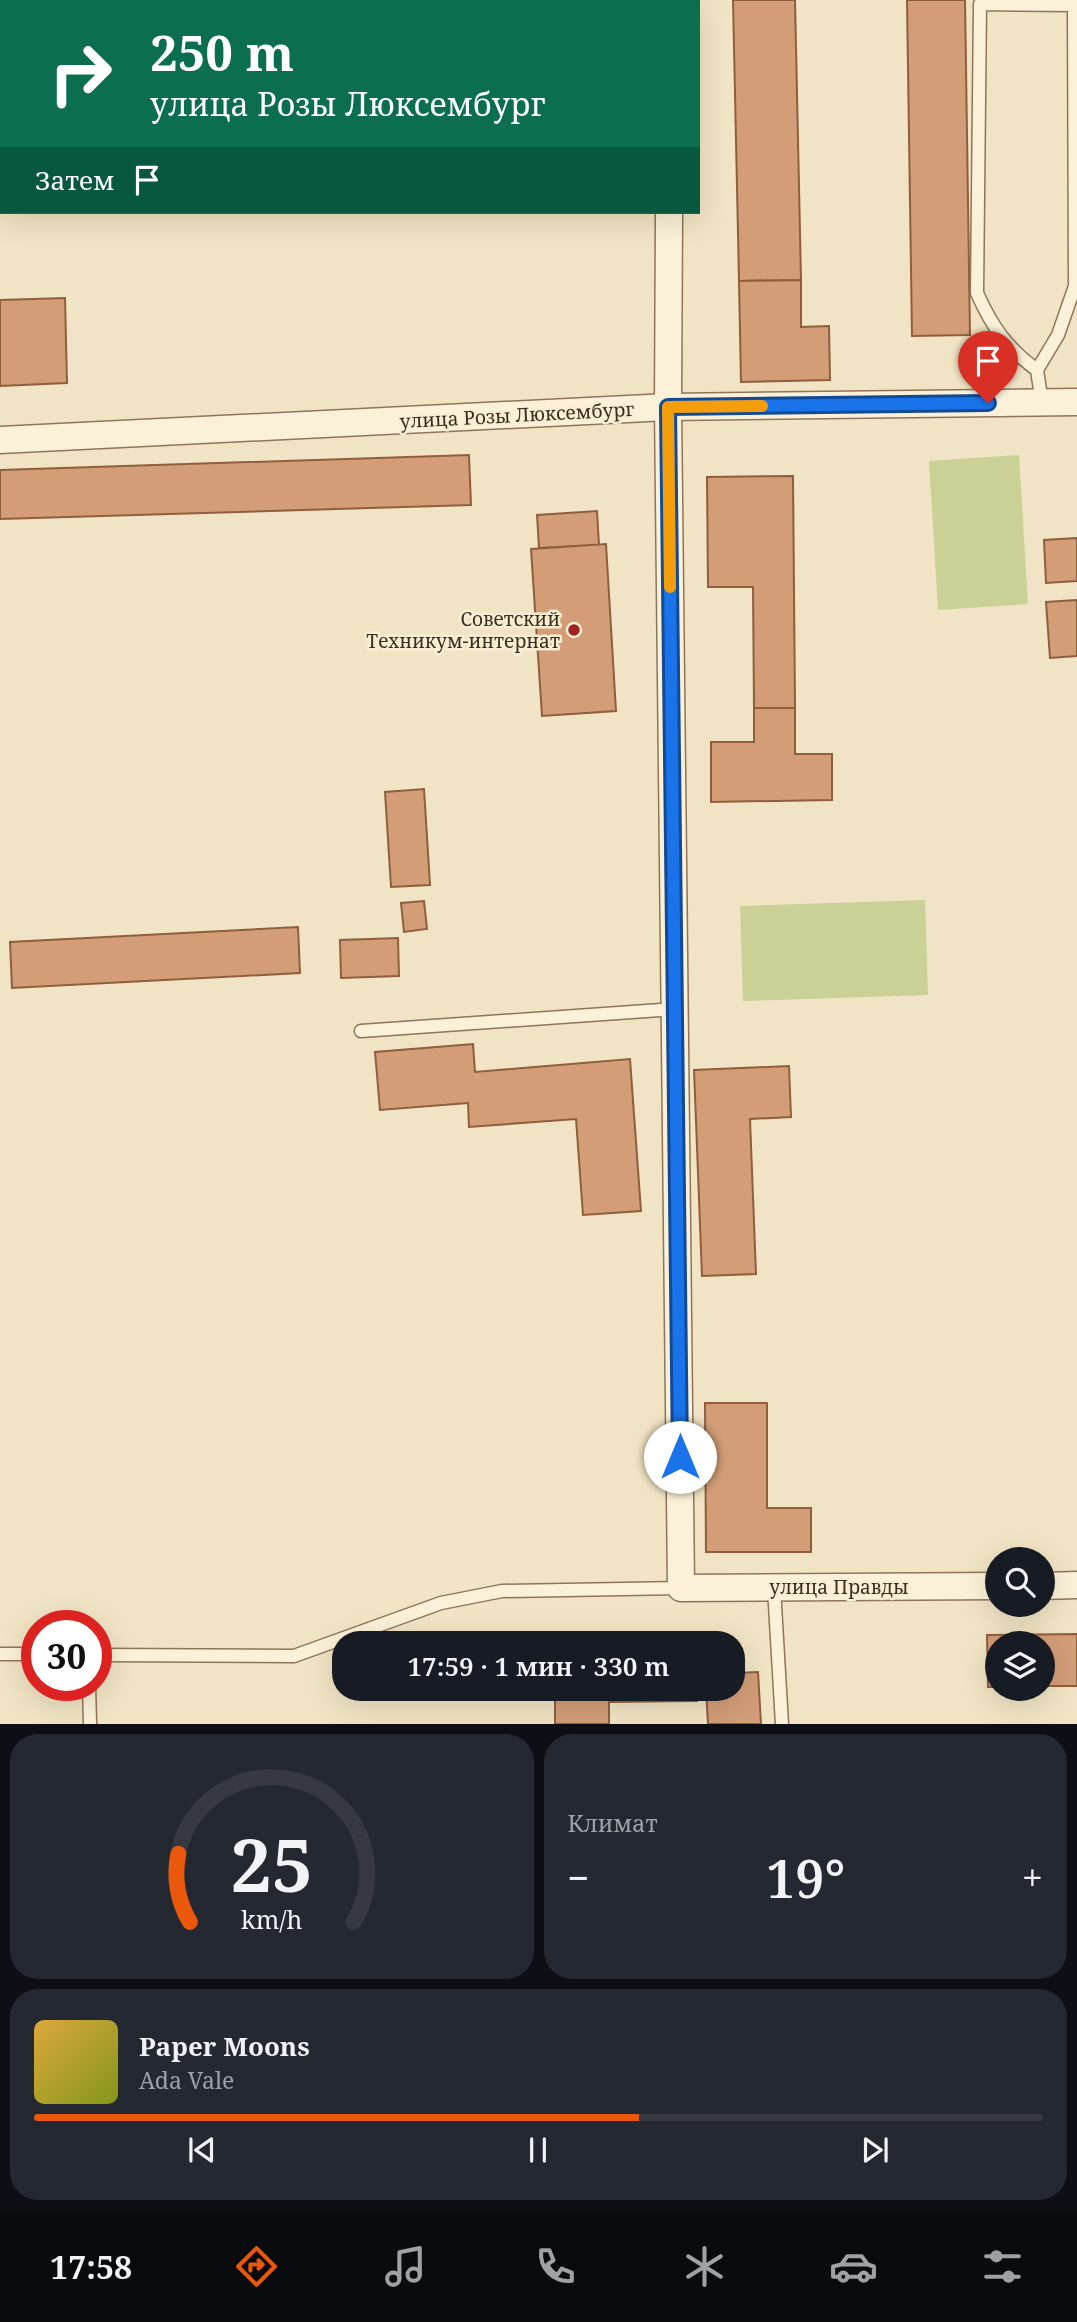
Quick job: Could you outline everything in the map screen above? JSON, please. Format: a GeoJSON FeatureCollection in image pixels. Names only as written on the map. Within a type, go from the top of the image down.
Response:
{"type":"FeatureCollection","features":[{"type":"Feature","properties":{"kind":"street"},"geometry":{"type":"LineString","coordinates":[[669,214],[668,407],[681,1588]]}},
{"type":"Feature","properties":{"kind":"street","name":"улица Розы Люксембург"},"geometry":{"type":"LineString","coordinates":[[0,440],[668,407],[1077,402]]}},
{"type":"Feature","properties":{"kind":"street","name":"улица Правды"},"geometry":{"type":"LineString","coordinates":[[681,1588],[985,1586]]}},
{"type":"Feature","properties":{"kind":"street"},"geometry":{"type":"LineString","coordinates":[[1055,1586],[1077,1586]]}},
{"type":"Feature","properties":{"kind":"lane"},"geometry":{"type":"LineString","coordinates":[[1037,370],[1013,352],[991,326],[977,293],[980,4],[1073,5],[1075,286],[1058,335],[1037,370],[1042,402]]}},
{"type":"Feature","properties":{"kind":"lane"},"geometry":{"type":"LineString","coordinates":[[361,1031],[675,1009]]}},
{"type":"Feature","properties":{"kind":"lane"},"geometry":{"type":"LineString","coordinates":[[112,1654],[294,1656],[441,1603],[502,1591],[681,1588]]}},
{"type":"Feature","properties":{"kind":"lane"},"geometry":{"type":"LineString","coordinates":[[774,1588],[782,1724]]}},
{"type":"Feature","properties":{"kind":"lane"},"geometry":{"type":"LineString","coordinates":[[0,1654],[21,1654]]}},
{"type":"Feature","properties":{"kind":"lane"},"geometry":{"type":"LineString","coordinates":[[89,1701],[90,1724]]}},
{"type":"Feature","properties":{"kind":"green space"},"geometry":{"type":"Polygon","coordinates":[[[1019,455],[1028,604],[938,610],[929,461],[1019,455]]]}},
{"type":"Feature","properties":{"kind":"green space"},"geometry":{"type":"Polygon","coordinates":[[[925,900],[928,995],[743,1001],[740,906],[925,900]]]}},
{"type":"Feature","properties":{"kind":"building"},"geometry":{"type":"Polygon","coordinates":[[[733,0],[795,0],[801,280],[739,281],[733,0]]]}},
{"type":"Feature","properties":{"kind":"building"},"geometry":{"type":"Polygon","coordinates":[[[907,0],[965,0],[970,335],[912,336],[907,0]]]}},
{"type":"Feature","properties":{"kind":"building"},"geometry":{"type":"Polygon","coordinates":[[[801,280],[801,327],[829,326],[830,380],[741,382],[739,281],[801,280]]]}},
{"type":"Feature","properties":{"kind":"building"},"geometry":{"type":"Polygon","coordinates":[[[65,298],[67,383],[0,386],[0,300],[65,298]]]}},
{"type":"Feature","properties":{"kind":"building"},"geometry":{"type":"Polygon","coordinates":[[[469,455],[471,505],[0,519],[0,470],[469,455]]]}},
{"type":"Feature","properties":{"kind":"building"},"geometry":{"type":"Polygon","coordinates":[[[793,476],[795,708],[754,708],[753,587],[708,587],[707,477],[793,476]]]}},
{"type":"Feature","properties":{"kind":"building"},"geometry":{"type":"Polygon","coordinates":[[[597,511],[599,545],[539,548],[537,515],[597,511]]]}},
{"type":"Feature","properties":{"kind":"building"},"geometry":{"type":"Polygon","coordinates":[[[1077,538],[1077,581],[1046,583],[1044,540],[1077,538]]]}},
{"type":"Feature","properties":{"kind":"building","name":"Советский Техникум-интернат"},"geometry":{"type":"Polygon","coordinates":[[[606,544],[616,711],[542,716],[531,549],[606,544]]]}},
{"type":"Feature","properties":{"kind":"building"},"geometry":{"type":"Polygon","coordinates":[[[1077,600],[1077,656],[1050,658],[1046,602],[1077,600]]]}},
{"type":"Feature","properties":{"kind":"building"},"geometry":{"type":"Polygon","coordinates":[[[754,708],[795,708],[795,754],[832,754],[832,800],[711,802],[711,742],[754,742],[754,708]]]}},
{"type":"Feature","properties":{"kind":"building"},"geometry":{"type":"Polygon","coordinates":[[[424,789],[430,885],[391,887],[385,792],[424,789]]]}},
{"type":"Feature","properties":{"kind":"building"},"geometry":{"type":"Polygon","coordinates":[[[424,901],[427,929],[404,932],[401,903],[424,901]]]}},
{"type":"Feature","properties":{"kind":"building"},"geometry":{"type":"Polygon","coordinates":[[[298,927],[300,973],[12,988],[10,942],[298,927]]]}},
{"type":"Feature","properties":{"kind":"building"},"geometry":{"type":"Polygon","coordinates":[[[398,938],[399,976],[341,978],[340,940],[398,938]]]}},
{"type":"Feature","properties":{"kind":"building"},"geometry":{"type":"Polygon","coordinates":[[[473,1044],[475,1072],[630,1059],[641,1211],[583,1215],[576,1119],[469,1127],[468,1103],[380,1110],[375,1052],[473,1044]]]}},
{"type":"Feature","properties":{"kind":"building"},"geometry":{"type":"Polygon","coordinates":[[[789,1066],[791,1117],[750,1119],[756,1274],[702,1276],[694,1070],[789,1066]]]}},
{"type":"Feature","properties":{"kind":"building"},"geometry":{"type":"Polygon","coordinates":[[[705,1403],[767,1403],[767,1508],[811,1508],[811,1552],[706,1552],[705,1403]]]}},
{"type":"Feature","properties":{"kind":"building"},"geometry":{"type":"Polygon","coordinates":[[[1055,1634],[1077,1634],[1077,1686],[1055,1686],[1055,1634]]]}},
{"type":"Feature","properties":{"kind":"building"},"geometry":{"type":"Polygon","coordinates":[[[758,1672],[761,1724],[708,1724],[707,1701],[745,1701],[745,1673],[758,1672]]]}},
{"type":"Feature","properties":{"kind":"building"},"geometry":{"type":"Polygon","coordinates":[[[555,1701],[697,1701],[609,1702],[609,1724],[555,1724],[555,1701]]]}},
{"type":"Feature","properties":{"kind":"slow traffic"},"geometry":{"type":"LineString","coordinates":[[670,587],[668,407],[762,406]]}},
{"type":"Feature","properties":{"kind":"place","name":"Советский Техникум-интернат"},"geometry":{"type":"Point","coordinates":[574,630]}},
{"type":"Feature","properties":{"kind":"route"},"geometry":{"type":"LineString","coordinates":[[680,1457],[668,407],[988,403]]}}]}
